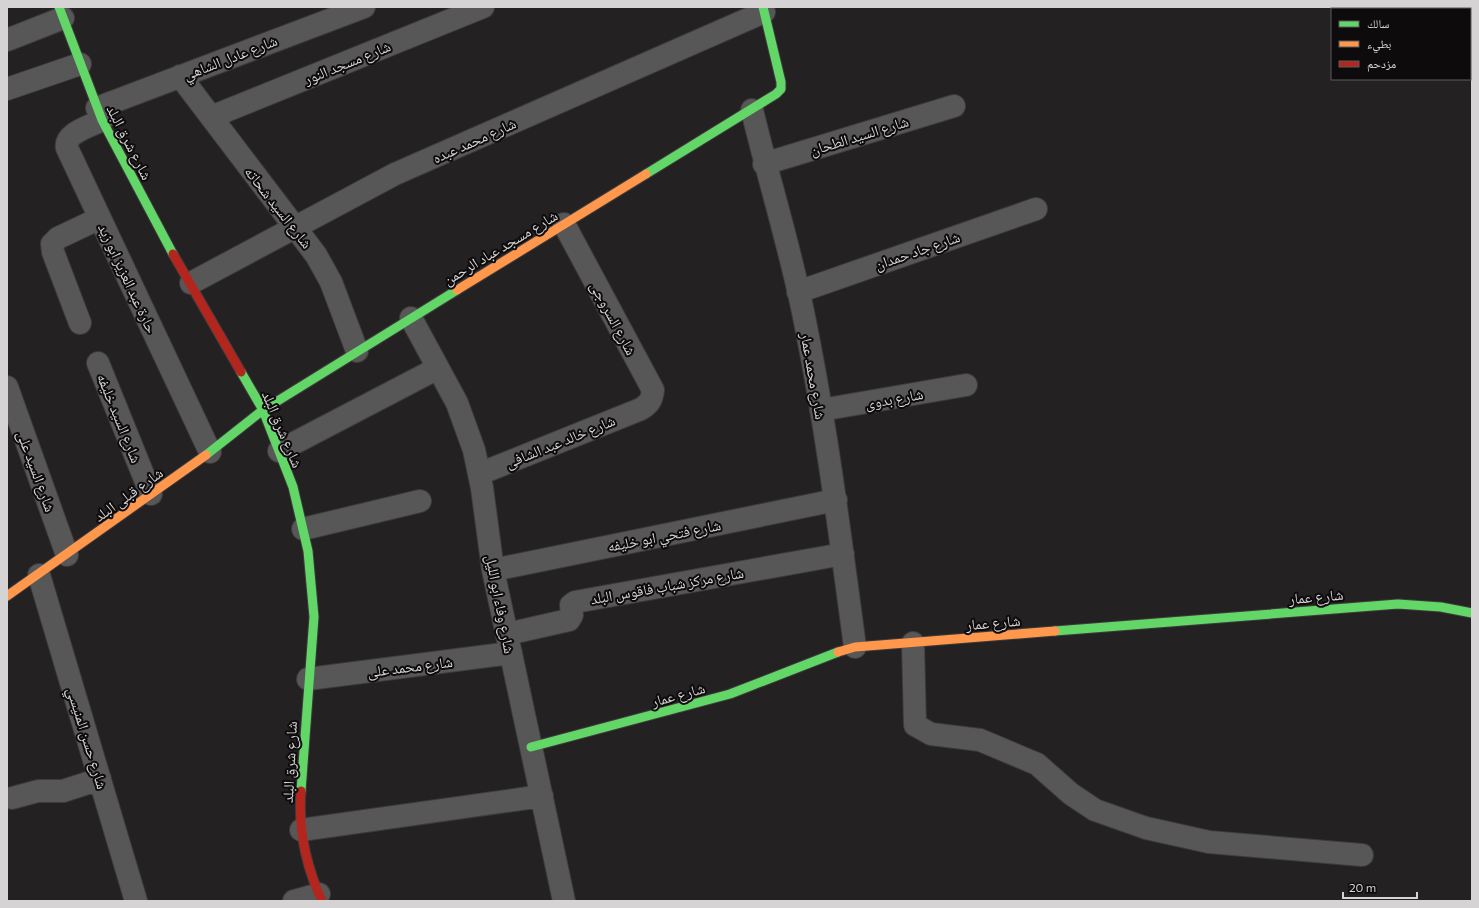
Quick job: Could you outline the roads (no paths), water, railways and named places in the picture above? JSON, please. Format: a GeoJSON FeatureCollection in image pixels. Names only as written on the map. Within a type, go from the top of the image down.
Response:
{"type":"FeatureCollection","features":[{"type":"Feature","properties":{"kind":"street","name":"شارع عادل الشاهي"},"geometry":{"type":"LineString","coordinates":[[99,114],[180,76],[364,7]]}},
{"type":"Feature","properties":{"kind":"street","name":"شارع مسجد النور"},"geometry":{"type":"LineString","coordinates":[[211,117],[483,7]]}},
{"type":"Feature","properties":{"kind":"street","name":"شارع مسجد عباد الرحمن"},"geometry":{"type":"LineString","coordinates":[[262,410],[776,94],[781,85],[764,9]]}},
{"type":"Feature","properties":{"kind":"street","name":"شارع محمد عبده"},"geometry":{"type":"LineString","coordinates":[[191,283],[395,174],[764,9]]}},
{"type":"Feature","properties":{"kind":"street"},"geometry":{"type":"LineString","coordinates":[[7,40],[61,12]]}},
{"type":"Feature","properties":{"kind":"street","name":"شارع شرق البلد"},"geometry":{"type":"LineString","coordinates":[[61,12],[99,114],[168,246],[191,283],[262,410],[293,487],[303,529],[312,584],[314,617],[308,679],[300,806],[301,830],[309,867],[320,898]]}},
{"type":"Feature","properties":{"kind":"street"},"geometry":{"type":"LineString","coordinates":[[7,89],[80,64]]}},
{"type":"Feature","properties":{"kind":"street","name":"شارع السيد شحاته"},"geometry":{"type":"LineString","coordinates":[[180,76],[316,255],[331,282],[357,351]]}},
{"type":"Feature","properties":{"kind":"street","name":"شارع السيد الطحان"},"geometry":{"type":"LineString","coordinates":[[764,164],[954,106]]}},
{"type":"Feature","properties":{"kind":"street","name":"شارع محمد عمار"},"geometry":{"type":"LineString","coordinates":[[752,110],[764,164],[798,292],[821,410],[836,500],[855,648]]}},
{"type":"Feature","properties":{"kind":"street","name":"حارة عبد العزيز ابو زيد"},"geometry":{"type":"LineString","coordinates":[[99,114],[72,135],[66,144],[210,452]]}},
{"type":"Feature","properties":{"kind":"street","name":"شارع جاد حمدان"},"geometry":{"type":"LineString","coordinates":[[798,292],[1036,209]]}},
{"type":"Feature","properties":{"kind":"street"},"geometry":{"type":"LineString","coordinates":[[80,322],[53,252],[52,244],[58,238],[100,218]]}},
{"type":"Feature","properties":{"kind":"street","name":"شارع السروجى"},"geometry":{"type":"LineString","coordinates":[[564,224],[653,390],[652,398],[648,405],[641,409]]}},
{"type":"Feature","properties":{"kind":"street","name":"شارع وفاء ابو الليل"},"geometry":{"type":"LineString","coordinates":[[411,318],[457,402],[466,426],[479,474],[493,570],[564,901]]}},
{"type":"Feature","properties":{"kind":"street","name":"شارع السيد خليفه"},"geometry":{"type":"LineString","coordinates":[[98,363],[151,494]]}},
{"type":"Feature","properties":{"kind":"street"},"geometry":{"type":"LineString","coordinates":[[279,451],[438,368]]}},
{"type":"Feature","properties":{"kind":"street","name":"شارع بدوى"},"geometry":{"type":"LineString","coordinates":[[821,410],[966,385]]}},
{"type":"Feature","properties":{"kind":"street","name":"شارع السيد على"},"geometry":{"type":"LineString","coordinates":[[7,387],[67,555]]}},
{"type":"Feature","properties":{"kind":"street","name":"شارع خالد عبد الشافى"},"geometry":{"type":"LineString","coordinates":[[479,474],[641,409]]}},
{"type":"Feature","properties":{"kind":"street","name":"شارع قبلى البلد"},"geometry":{"type":"LineString","coordinates":[[7,596],[39,575],[210,452],[262,410]]}},
{"type":"Feature","properties":{"kind":"street","name":"شارع فتحي ابو خليفه"},"geometry":{"type":"LineString","coordinates":[[493,570],[836,500]]}},
{"type":"Feature","properties":{"kind":"street"},"geometry":{"type":"LineString","coordinates":[[303,529],[420,501]]}},
{"type":"Feature","properties":{"kind":"street","name":"شارع مركز شباب فاقوس البلد"},"geometry":{"type":"LineString","coordinates":[[509,643],[569,620],[572,616],[571,605],[576,602],[843,554]]}},
{"type":"Feature","properties":{"kind":"street","name":"شارع حسن المنيسي"},"geometry":{"type":"LineString","coordinates":[[39,575],[136,901]]}},
{"type":"Feature","properties":{"kind":"street","name":"شارع عمار"},"geometry":{"type":"LineString","coordinates":[[531,747],[730,694],[770,680],[823,657],[855,648],[913,642],[1398,604],[1441,607],[1472,613]]}},
{"type":"Feature","properties":{"kind":"street"},"geometry":{"type":"LineString","coordinates":[[913,642],[915,725],[931,734],[980,740],[1037,764],[1071,794],[1095,810],[1146,828],[1209,842],[1362,855]]}},
{"type":"Feature","properties":{"kind":"street","name":"شارع محمد على"},"geometry":{"type":"LineString","coordinates":[[308,679],[509,643]]}},
{"type":"Feature","properties":{"kind":"street"},"geometry":{"type":"LineString","coordinates":[[12,798],[38,791],[63,791],[100,779]]}},
{"type":"Feature","properties":{"kind":"street"},"geometry":{"type":"LineString","coordinates":[[301,830],[542,796]]}},
{"type":"Feature","properties":{"kind":"street"},"geometry":{"type":"LineString","coordinates":[[294,901],[320,898]]}}]}
